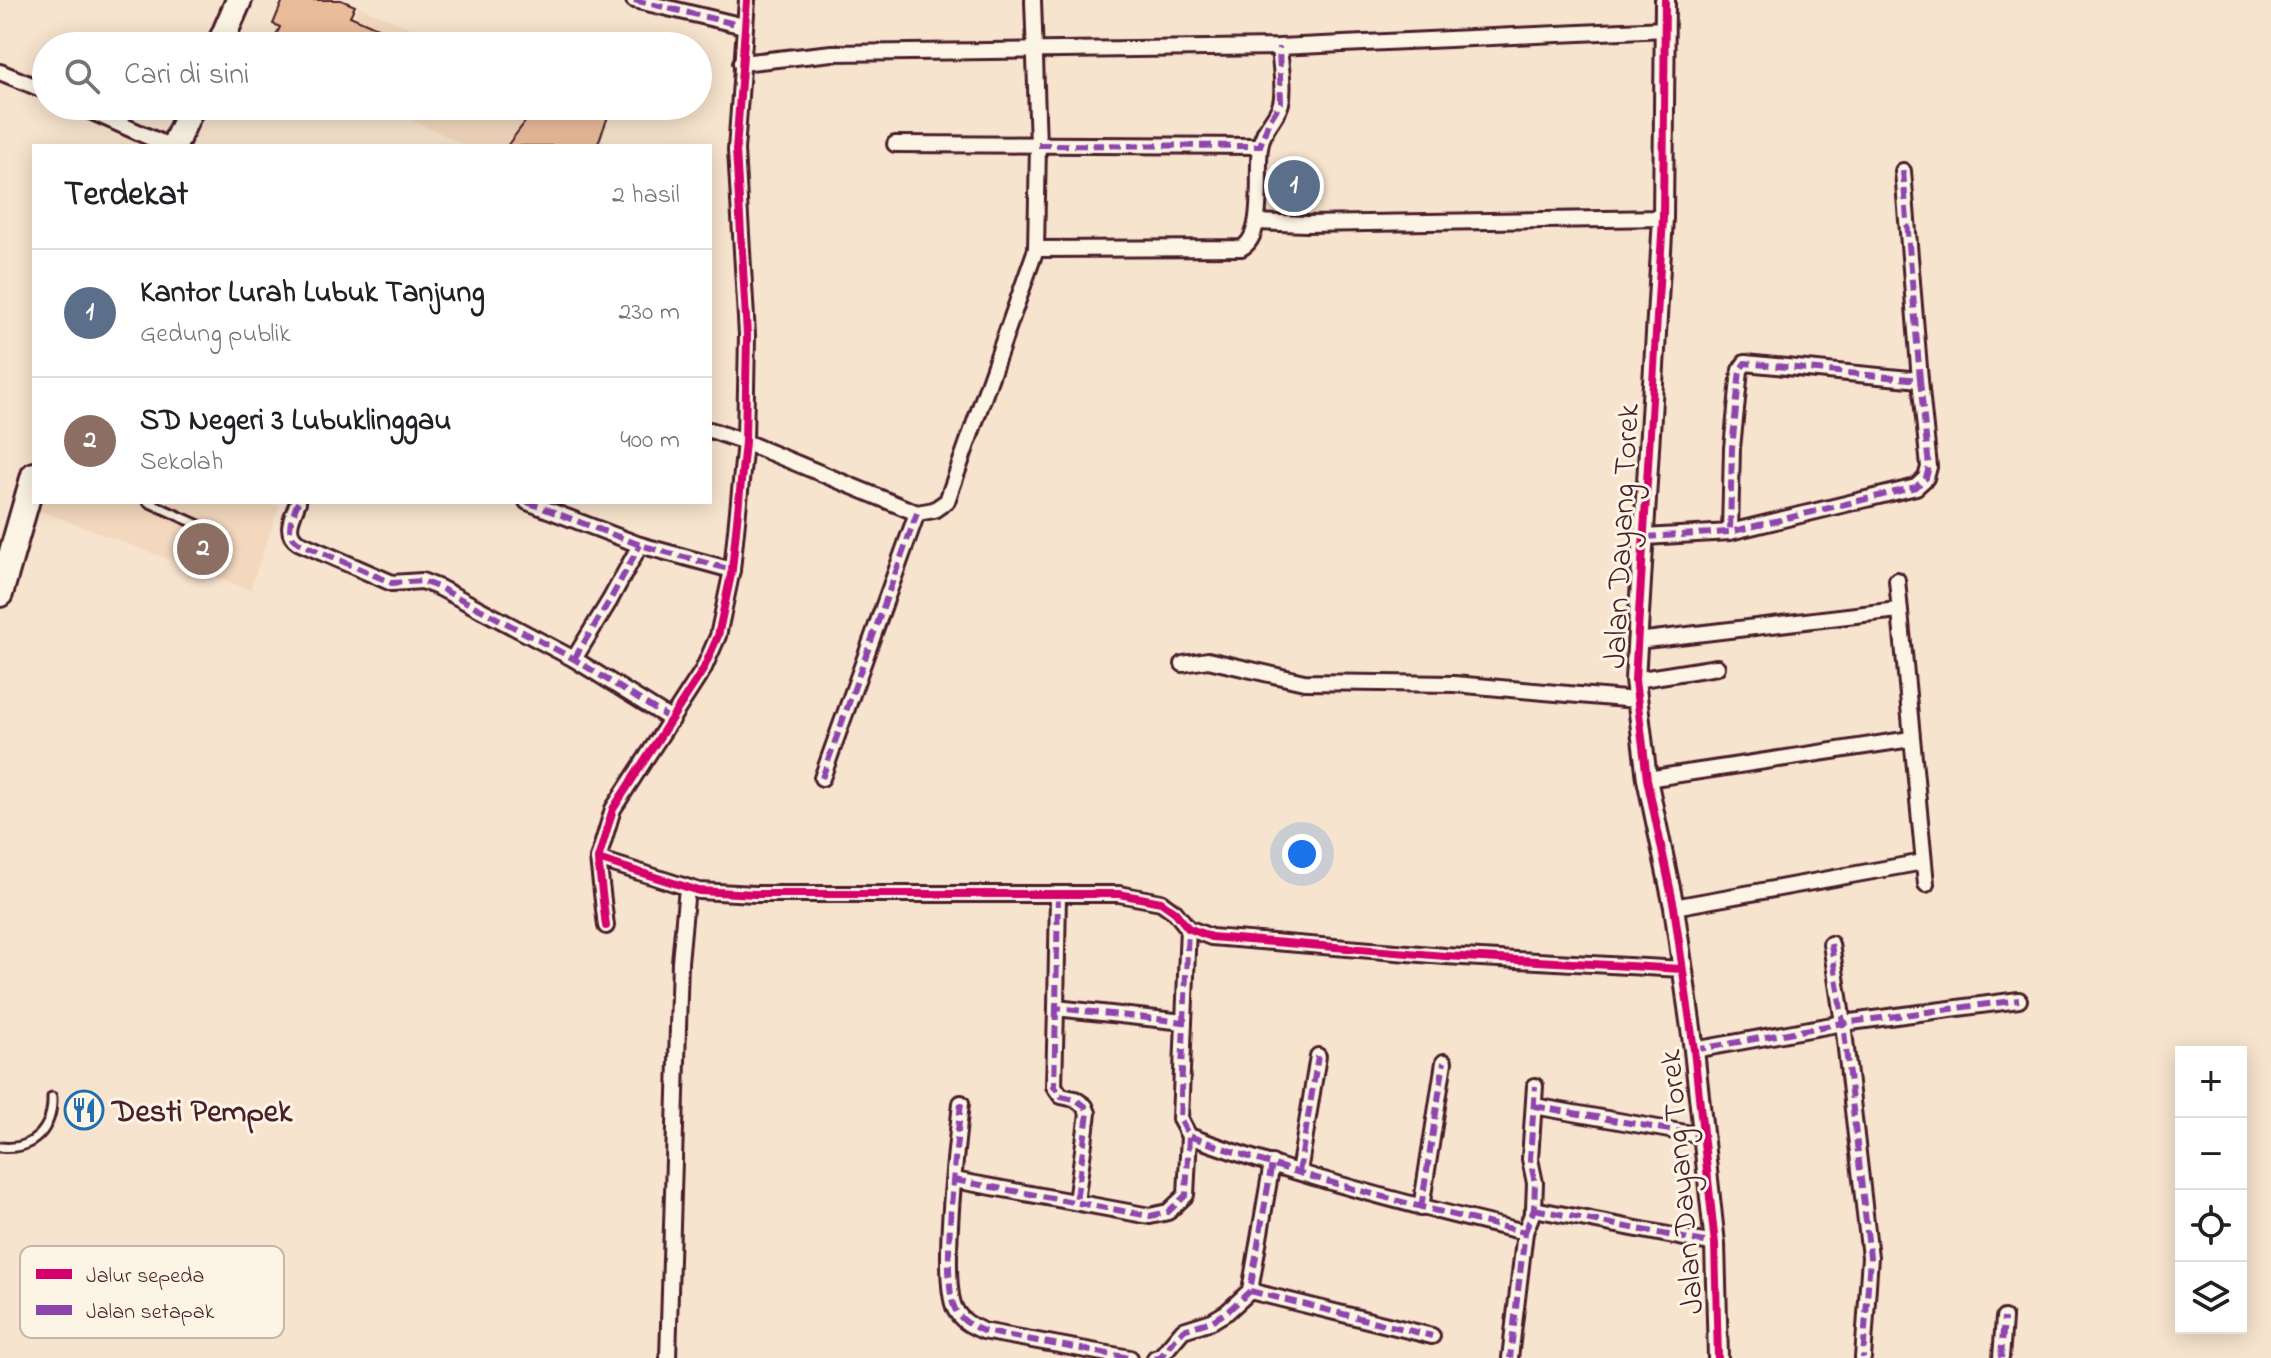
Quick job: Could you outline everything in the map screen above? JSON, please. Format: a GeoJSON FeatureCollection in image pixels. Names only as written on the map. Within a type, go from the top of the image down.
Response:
{"type":"FeatureCollection","features":[{"type":"Feature","properties":{"kind":"highway"},"geometry":{"type":"LineString","coordinates":[[225,32],[239,0]]}},
{"type":"Feature","properties":{"kind":"highway"},"geometry":{"type":"LineString","coordinates":[[173,144],[185,120]]}},
{"type":"Feature","properties":{"kind":"highway"},"geometry":{"type":"LineString","coordinates":[[0,594],[32,482]]}},
{"type":"Feature","properties":{"kind":"street"},"geometry":{"type":"LineString","coordinates":[[634,0],[744,26]]}},
{"type":"Feature","properties":{"kind":"street"},"geometry":{"type":"LineString","coordinates":[[606,926],[598,859],[613,809],[703,670],[718,636],[732,570],[745,442],[747,335],[736,150],[747,0]]}},
{"type":"Feature","properties":{"kind":"street"},"geometry":{"type":"LineString","coordinates":[[712,431],[917,513],[934,510],[947,501],[1036,249],[1038,145],[1033,0]]}},
{"type":"Feature","properties":{"kind":"street","name":"Jalan Dayang Torek"},"geometry":{"type":"LineString","coordinates":[[1665,0],[1663,218],[1635,680],[1647,779],[1674,907],[1694,1050],[1715,1244],[1718,1358]]}},
{"type":"Feature","properties":{"kind":"street"},"geometry":{"type":"LineString","coordinates":[[741,63],[832,53],[1279,47],[1665,29]]}},
{"type":"Feature","properties":{"kind":"street"},"geometry":{"type":"LineString","coordinates":[[1036,249],[1241,248],[1253,238],[1257,222],[1260,146],[1268,123],[1281,102],[1279,47]]}},
{"type":"Feature","properties":{"kind":"street"},"geometry":{"type":"LineString","coordinates":[[0,72],[32,85]]}},
{"type":"Feature","properties":{"kind":"street"},"geometry":{"type":"LineString","coordinates":[[112,120],[167,144]]}},
{"type":"Feature","properties":{"kind":"street"},"geometry":{"type":"LineString","coordinates":[[895,144],[1260,146]]}},
{"type":"Feature","properties":{"kind":"street"},"geometry":{"type":"LineString","coordinates":[[1645,537],[1730,532],[1916,487],[1926,478],[1929,467],[1903,171]]}},
{"type":"Feature","properties":{"kind":"street"},"geometry":{"type":"LineString","coordinates":[[1257,222],[1663,218]]}},
{"type":"Feature","properties":{"kind":"street"},"geometry":{"type":"LineString","coordinates":[[1730,532],[1732,448],[1740,370],[1745,363],[1920,380]]}},
{"type":"Feature","properties":{"kind":"street"},"geometry":{"type":"LineString","coordinates":[[297,504],[290,531],[292,538],[298,542],[392,583],[422,581],[440,588],[574,659],[672,720]]}},
{"type":"Feature","properties":{"kind":"street"},"geometry":{"type":"LineString","coordinates":[[532,504],[640,545],[732,570]]}},
{"type":"Feature","properties":{"kind":"street"},"geometry":{"type":"LineString","coordinates":[[822,778],[917,513]]}},
{"type":"Feature","properties":{"kind":"street"},"geometry":{"type":"LineString","coordinates":[[574,659],[640,545]]}},
{"type":"Feature","properties":{"kind":"street"},"geometry":{"type":"LineString","coordinates":[[1897,580],[1926,884]]}},
{"type":"Feature","properties":{"kind":"street"},"geometry":{"type":"LineString","coordinates":[[1637,641],[1898,610]]}},
{"type":"Feature","properties":{"kind":"street"},"geometry":{"type":"LineString","coordinates":[[1183,664],[1208,660],[1304,682],[1454,684],[1636,700]]}},
{"type":"Feature","properties":{"kind":"street"},"geometry":{"type":"LineString","coordinates":[[1635,680],[1717,667]]}},
{"type":"Feature","properties":{"kind":"street"},"geometry":{"type":"LineString","coordinates":[[1647,779],[1911,739]]}},
{"type":"Feature","properties":{"kind":"street"},"geometry":{"type":"LineString","coordinates":[[598,859],[699,891],[755,894],[1119,894],[1161,902],[1175,912],[1188,928],[1211,937],[1445,956],[1682,969]]}},
{"type":"Feature","properties":{"kind":"street"},"geometry":{"type":"LineString","coordinates":[[1674,907],[1923,862]]}},
{"type":"Feature","properties":{"kind":"street"},"geometry":{"type":"LineString","coordinates":[[668,1358],[680,962],[687,888]]}},
{"type":"Feature","properties":{"kind":"street"},"geometry":{"type":"LineString","coordinates":[[1058,894],[1054,1086],[1061,1096],[1075,1099],[1085,1106],[1088,1113],[1076,1202]]}},
{"type":"Feature","properties":{"kind":"street"},"geometry":{"type":"LineString","coordinates":[[954,1180],[1150,1216],[1168,1212],[1186,1195],[1189,1136],[1180,1119],[1188,928]]}},
{"type":"Feature","properties":{"kind":"street"},"geometry":{"type":"LineString","coordinates":[[1831,944],[1870,1257],[1863,1358]]}},
{"type":"Feature","properties":{"kind":"street"},"geometry":{"type":"LineString","coordinates":[[1694,1050],[1843,1023],[2019,1000]]}},
{"type":"Feature","properties":{"kind":"street"},"geometry":{"type":"LineString","coordinates":[[1056,1008],[1184,1022]]}},
{"type":"Feature","properties":{"kind":"street"},"geometry":{"type":"LineString","coordinates":[[1299,1172],[1318,1056]]}},
{"type":"Feature","properties":{"kind":"street"},"geometry":{"type":"LineString","coordinates":[[1421,1208],[1444,1062]]}},
{"type":"Feature","properties":{"kind":"street"},"geometry":{"type":"LineString","coordinates":[[1510,1358],[1525,1232],[1534,1209],[1535,1183],[1530,1159],[1535,1086]]}},
{"type":"Feature","properties":{"kind":"street"},"geometry":{"type":"LineString","coordinates":[[961,1103],[954,1180],[951,1296],[955,1310],[966,1323],[983,1331],[1130,1358]]}},
{"type":"Feature","properties":{"kind":"street"},"geometry":{"type":"LineString","coordinates":[[1534,1106],[1703,1136]]}},
{"type":"Feature","properties":{"kind":"street"},"geometry":{"type":"LineString","coordinates":[[1189,1136],[1421,1208],[1525,1232]]}},
{"type":"Feature","properties":{"kind":"street"},"geometry":{"type":"LineString","coordinates":[[1155,1358],[1161,1356],[1183,1330],[1212,1321],[1250,1291],[1272,1163]]}},
{"type":"Feature","properties":{"kind":"street"},"geometry":{"type":"LineString","coordinates":[[1534,1209],[1715,1244]]}},
{"type":"Feature","properties":{"kind":"street"},"geometry":{"type":"LineString","coordinates":[[1250,1291],[1432,1336]]}},
{"type":"Feature","properties":{"kind":"street"},"geometry":{"type":"LineString","coordinates":[[2001,1358],[2004,1318]]}},
{"type":"Feature","properties":{"kind":"lane"},"geometry":{"type":"LineString","coordinates":[[152,504],[210,530]]}},
{"type":"Feature","properties":{"kind":"lane"},"geometry":{"type":"LineString","coordinates":[[0,1147],[12,1148],[33,1142],[41,1135],[52,1113],[52,1097]]}},
{"type":"Feature","properties":{"kind":"shaded area"},"geometry":{"type":"Polygon","coordinates":[[[359,6],[419,32],[347,32],[359,6]]]}},
{"type":"Feature","properties":{"kind":"shaded area"},"geometry":{"type":"Polygon","coordinates":[[[412,120],[607,120],[598,144],[463,144],[412,120]]]}},
{"type":"Feature","properties":{"kind":"shaded area"},"geometry":{"type":"Polygon","coordinates":[[[34,504],[271,504],[279,507],[250,590],[33,508],[34,504]]]}},
{"type":"Feature","properties":{"kind":"building"},"geometry":{"type":"Polygon","coordinates":[[[283,0],[341,0],[355,6],[350,16],[387,32],[278,32],[280,27],[273,24],[283,0]]]}},
{"type":"Feature","properties":{"kind":"building"},"geometry":{"type":"Polygon","coordinates":[[[527,120],[607,120],[598,144],[509,144],[527,120]]]}},
{"type":"Feature","properties":{"kind":"building"},"geometry":{"type":"Polygon","coordinates":[[[1315,173],[1316,199],[1273,198],[1273,174],[1315,173]]]}},
{"type":"Feature","properties":{"kind":"marked path"},"geometry":{"type":"LineString","coordinates":[[634,0],[744,26]]}},
{"type":"Feature","properties":{"kind":"marked path"},"geometry":{"type":"LineString","coordinates":[[1038,145],[1260,146],[1268,123],[1281,102],[1279,47]]}},
{"type":"Feature","properties":{"kind":"marked path"},"geometry":{"type":"LineString","coordinates":[[1903,171],[1920,380]]}},
{"type":"Feature","properties":{"kind":"marked path"},"geometry":{"type":"LineString","coordinates":[[1645,537],[1730,532],[1916,487],[1926,478],[1929,467],[1920,380],[1745,363],[1740,370],[1732,448],[1730,532]]}},
{"type":"Feature","properties":{"kind":"marked path"},"geometry":{"type":"LineString","coordinates":[[297,504],[290,529],[298,542],[392,583],[422,581],[440,588],[574,659],[672,720]]}},
{"type":"Feature","properties":{"kind":"marked path"},"geometry":{"type":"LineString","coordinates":[[532,504],[640,545],[732,570]]}},
{"type":"Feature","properties":{"kind":"marked path"},"geometry":{"type":"LineString","coordinates":[[822,778],[917,513]]}},
{"type":"Feature","properties":{"kind":"marked path"},"geometry":{"type":"LineString","coordinates":[[574,659],[640,545]]}},
{"type":"Feature","properties":{"kind":"marked path"},"geometry":{"type":"LineString","coordinates":[[1058,894],[1056,1008],[1184,1022],[1180,1119],[1189,1136],[1356,1189],[1525,1232],[1510,1358]]}},
{"type":"Feature","properties":{"kind":"marked path"},"geometry":{"type":"LineString","coordinates":[[1184,1022],[1188,928]]}},
{"type":"Feature","properties":{"kind":"marked path"},"geometry":{"type":"LineString","coordinates":[[1831,944],[1870,1257],[1863,1358]]}},
{"type":"Feature","properties":{"kind":"marked path"},"geometry":{"type":"LineString","coordinates":[[1694,1050],[1843,1023],[2019,1000]]}},
{"type":"Feature","properties":{"kind":"marked path"},"geometry":{"type":"LineString","coordinates":[[1056,1008],[1054,1086],[1061,1096],[1075,1099],[1085,1106],[1088,1113],[1076,1202]]}},
{"type":"Feature","properties":{"kind":"marked path"},"geometry":{"type":"LineString","coordinates":[[1299,1172],[1318,1056]]}},
{"type":"Feature","properties":{"kind":"marked path"},"geometry":{"type":"LineString","coordinates":[[1421,1208],[1444,1062]]}},
{"type":"Feature","properties":{"kind":"marked path"},"geometry":{"type":"LineString","coordinates":[[1525,1232],[1534,1209],[1535,1183],[1530,1159],[1535,1086]]}},
{"type":"Feature","properties":{"kind":"marked path"},"geometry":{"type":"LineString","coordinates":[[961,1103],[949,1241],[951,1293],[957,1313],[967,1323],[983,1331],[1130,1358]]}},
{"type":"Feature","properties":{"kind":"marked path"},"geometry":{"type":"LineString","coordinates":[[1534,1106],[1703,1136]]}},
{"type":"Feature","properties":{"kind":"marked path"},"geometry":{"type":"LineString","coordinates":[[954,1180],[1150,1216],[1168,1212],[1186,1195],[1189,1136]]}},
{"type":"Feature","properties":{"kind":"marked path"},"geometry":{"type":"LineString","coordinates":[[1155,1358],[1161,1356],[1183,1330],[1212,1321],[1250,1291],[1272,1163]]}},
{"type":"Feature","properties":{"kind":"marked path"},"geometry":{"type":"LineString","coordinates":[[1534,1209],[1715,1244]]}},
{"type":"Feature","properties":{"kind":"marked path"},"geometry":{"type":"LineString","coordinates":[[1250,1291],[1432,1336]]}},
{"type":"Feature","properties":{"kind":"marked path"},"geometry":{"type":"LineString","coordinates":[[2001,1358],[2004,1318]]}},
{"type":"Feature","properties":{"kind":"cycle path"},"geometry":{"type":"LineString","coordinates":[[606,926],[598,859],[613,809],[703,670],[718,636],[732,570],[745,442],[747,335],[736,150],[747,0]]}},
{"type":"Feature","properties":{"kind":"cycle path"},"geometry":{"type":"LineString","coordinates":[[1665,0],[1663,218],[1635,680],[1647,779],[1674,907],[1694,1050],[1715,1244],[1718,1358]]}},
{"type":"Feature","properties":{"kind":"cycle path"},"geometry":{"type":"LineString","coordinates":[[598,859],[699,891],[755,894],[1119,894],[1161,902],[1175,912],[1188,928],[1211,937],[1445,956],[1682,969]]}},
{"type":"Feature","properties":{"kind":"place","name":"Kantor Lurah Lubuk Tanjung"},"geometry":{"type":"Point","coordinates":[1294,186]}},
{"type":"Feature","properties":{"kind":"place","name":"SD Negeri 3 Lubuklinggau"},"geometry":{"type":"Point","coordinates":[203,549]}},
{"type":"Feature","properties":{"kind":"place","name":"Desti Pempek"},"geometry":{"type":"Point","coordinates":[84,1110]}}]}
